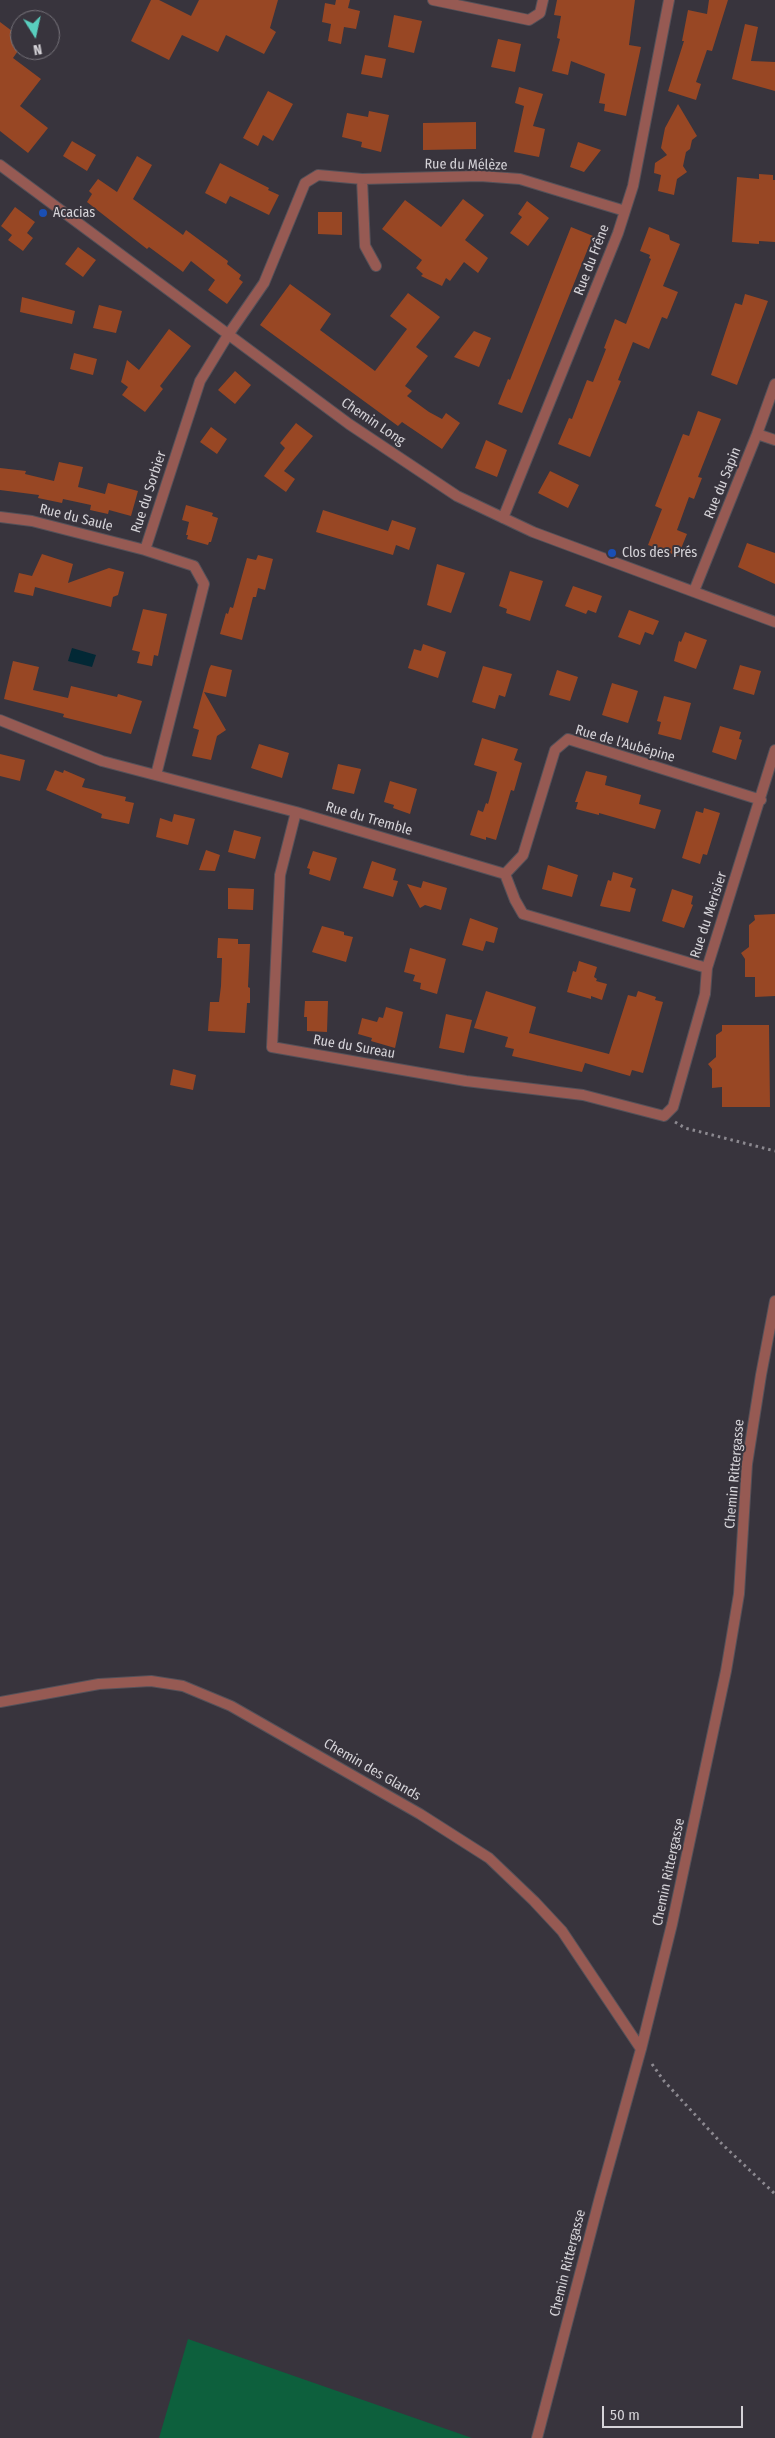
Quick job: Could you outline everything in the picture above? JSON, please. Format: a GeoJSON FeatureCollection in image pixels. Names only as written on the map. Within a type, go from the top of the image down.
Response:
{"type":"FeatureCollection","features":[{"type":"Feature","properties":{"kind":"street"},"geometry":{"type":"LineString","coordinates":[[433,0],[529,20],[540,13],[543,0]]}},
{"type":"Feature","properties":{"kind":"street","name":"Rue du Frêne"},"geometry":{"type":"LineString","coordinates":[[503,518],[625,211],[632,186],[669,0]]}},
{"type":"Feature","properties":{"kind":"street","name":"Chemin Long"},"geometry":{"type":"LineString","coordinates":[[0,165],[366,435],[457,496],[532,532],[775,622]]}},
{"type":"Feature","properties":{"kind":"street","name":"Rue du Mélèze"},"geometry":{"type":"LineString","coordinates":[[228,335],[264,283],[305,183],[318,175],[362,179],[480,176],[520,179],[625,211]]}},
{"type":"Feature","properties":{"kind":"street"},"geometry":{"type":"LineString","coordinates":[[362,179],[365,246],[376,266]]}},
{"type":"Feature","properties":{"kind":"street","name":"Rue du Sorbier"},"geometry":{"type":"LineString","coordinates":[[156,775],[204,584],[194,566],[145,550],[200,381],[228,335]]}},
{"type":"Feature","properties":{"kind":"street","name":"Rue du Sapin"},"geometry":{"type":"LineString","coordinates":[[694,591],[775,384]]}},
{"type":"Feature","properties":{"kind":"street"},"geometry":{"type":"LineString","coordinates":[[757,434],[775,440]]}},
{"type":"Feature","properties":{"kind":"street","name":"Rue du Saule"},"geometry":{"type":"LineString","coordinates":[[0,516],[32,521],[145,550]]}},
{"type":"Feature","properties":{"kind":"street","name":"Rue du Tremble"},"geometry":{"type":"LineString","coordinates":[[0,720],[102,761],[296,812],[505,874]]}},
{"type":"Feature","properties":{"kind":"street","name":"Rue de l'Aubépine"},"geometry":{"type":"LineString","coordinates":[[505,874],[523,855],[555,750],[568,739],[761,800]]}},
{"type":"Feature","properties":{"kind":"street","name":"Rue du Merisier"},"geometry":{"type":"LineString","coordinates":[[664,1116],[673,1107],[705,994],[706,968],[761,800],[775,750]]}},
{"type":"Feature","properties":{"kind":"street","name":"Rue du Sureau"},"geometry":{"type":"LineString","coordinates":[[296,812],[280,875],[272,1047],[466,1081],[583,1095],[664,1116]]}},
{"type":"Feature","properties":{"kind":"street"},"geometry":{"type":"LineString","coordinates":[[505,874],[515,900],[523,914],[706,968]]}},
{"type":"Feature","properties":{"kind":"street","name":"Chemin Rittergasse"},"geometry":{"type":"LineString","coordinates":[[538,2438],[600,2197],[641,2050],[672,1924],[726,1671],[739,1594],[747,1464],[775,1301]]}},
{"type":"Feature","properties":{"kind":"street","name":"Chemin des Glands"},"geometry":{"type":"LineString","coordinates":[[0,1702],[99,1684],[151,1681],[183,1686],[231,1706],[420,1814],[489,1858],[562,1931],[641,2050]]}},
{"type":"Feature","properties":{"kind":"path"},"geometry":{"type":"LineString","coordinates":[[664,1116],[684,1128],[775,1151]]}},
{"type":"Feature","properties":{"kind":"path"},"geometry":{"type":"LineString","coordinates":[[641,2050],[664,2081],[716,2138],[775,2194]]}},
{"type":"Feature","properties":{"kind":"green space"},"geometry":{"type":"Polygon","coordinates":[[[188,2339],[472,2438],[159,2438],[188,2339]]]}},
{"type":"Feature","properties":{"kind":"water"},"geometry":{"type":"Polygon","coordinates":[[[72,648],[96,655],[92,667],[68,661],[72,648]]]}},
{"type":"Feature","properties":{"kind":"building"},"geometry":{"type":"Polygon","coordinates":[[[151,0],[159,0],[191,16],[199,0],[278,0],[270,28],[276,32],[264,54],[226,35],[218,52],[182,35],[169,60],[131,41],[151,0]]]}},
{"type":"Feature","properties":{"kind":"building"},"geometry":{"type":"Polygon","coordinates":[[[336,0],[350,0],[348,8],[360,11],[356,29],[344,27],[341,44],[328,41],[331,24],[322,22],[325,3],[335,5],[336,0]]]}},
{"type":"Feature","properties":{"kind":"building"},"geometry":{"type":"Polygon","coordinates":[[[557,0],[635,0],[629,45],[641,47],[626,116],[604,111],[605,104],[599,103],[605,74],[571,61],[568,75],[552,71],[560,39],[557,38],[561,16],[554,15],[557,0]]]}},
{"type":"Feature","properties":{"kind":"building"},"geometry":{"type":"Polygon","coordinates":[[[709,0],[728,0],[712,51],[707,50],[696,82],[701,84],[696,100],[668,91],[684,41],[682,41],[688,10],[707,14],[709,0]]]}},
{"type":"Feature","properties":{"kind":"building"},"geometry":{"type":"Polygon","coordinates":[[[394,15],[422,21],[414,53],[388,47],[394,15]]]}},
{"type":"Feature","properties":{"kind":"building"},"geometry":{"type":"Polygon","coordinates":[[[0,22],[10,30],[10,60],[16,60],[41,79],[20,106],[48,128],[28,153],[0,131],[0,22]]]}},
{"type":"Feature","properties":{"kind":"building"},"geometry":{"type":"Polygon","coordinates":[[[745,24],[758,27],[751,61],[775,62],[775,91],[732,79],[745,24]]]}},
{"type":"Feature","properties":{"kind":"building"},"geometry":{"type":"Polygon","coordinates":[[[498,39],[521,44],[515,72],[491,67],[498,39]]]}},
{"type":"Feature","properties":{"kind":"building"},"geometry":{"type":"Polygon","coordinates":[[[365,55],[386,59],[382,78],[361,74],[365,55]]]}},
{"type":"Feature","properties":{"kind":"building"},"geometry":{"type":"Polygon","coordinates":[[[519,87],[543,94],[533,126],[545,129],[539,157],[514,152],[524,106],[515,103],[519,87]]]}},
{"type":"Feature","properties":{"kind":"building"},"geometry":{"type":"Polygon","coordinates":[[[268,91],[293,104],[273,141],[263,135],[258,146],[243,138],[268,91]]]}},
{"type":"Feature","properties":{"kind":"building"},"geometry":{"type":"Polygon","coordinates":[[[678,104],[697,136],[692,140],[690,149],[686,152],[683,166],[687,172],[677,179],[674,195],[658,191],[661,175],[654,173],[655,163],[667,155],[661,148],[665,128],[678,104]]]}},
{"type":"Feature","properties":{"kind":"building"},"geometry":{"type":"Polygon","coordinates":[[[369,111],[389,115],[381,152],[361,147],[362,142],[342,137],[347,113],[368,117],[369,111]]]}},
{"type":"Feature","properties":{"kind":"building"},"geometry":{"type":"Polygon","coordinates":[[[476,122],[476,149],[423,150],[423,123],[476,122]]]}},
{"type":"Feature","properties":{"kind":"building"},"geometry":{"type":"Polygon","coordinates":[[[72,141],[96,155],[87,171],[63,156],[72,141]]]}},
{"type":"Feature","properties":{"kind":"building"},"geometry":{"type":"Polygon","coordinates":[[[578,142],[601,150],[584,172],[570,167],[578,142]]]}},
{"type":"Feature","properties":{"kind":"building"},"geometry":{"type":"Polygon","coordinates":[[[137,156],[152,165],[133,199],[183,235],[186,230],[228,261],[227,264],[241,275],[239,279],[243,282],[227,304],[208,290],[215,280],[191,261],[183,272],[149,247],[147,249],[87,202],[92,194],[89,191],[98,179],[117,192],[137,156]]]}},
{"type":"Feature","properties":{"kind":"building"},"geometry":{"type":"Polygon","coordinates":[[[220,163],[279,195],[269,215],[230,196],[226,204],[205,193],[220,163]]]}},
{"type":"Feature","properties":{"kind":"building"},"geometry":{"type":"Polygon","coordinates":[[[759,174],[773,175],[773,180],[775,180],[775,242],[759,241],[759,244],[732,242],[737,177],[759,179],[759,174]]]}},
{"type":"Feature","properties":{"kind":"building"},"geometry":{"type":"Polygon","coordinates":[[[463,199],[484,215],[465,240],[488,258],[478,273],[464,262],[450,281],[446,278],[442,286],[421,276],[423,274],[416,268],[422,260],[382,229],[405,200],[441,227],[463,199]]]}},
{"type":"Feature","properties":{"kind":"building"},"geometry":{"type":"Polygon","coordinates":[[[527,201],[549,218],[528,246],[510,233],[522,217],[518,214],[527,201]]]}},
{"type":"Feature","properties":{"kind":"building"},"geometry":{"type":"Polygon","coordinates":[[[15,207],[35,222],[27,233],[33,238],[23,251],[8,240],[12,235],[1,226],[15,207]]]}},
{"type":"Feature","properties":{"kind":"building"},"geometry":{"type":"Polygon","coordinates":[[[318,212],[342,212],[342,235],[318,234],[318,212]]]}},
{"type":"Feature","properties":{"kind":"building"},"geometry":{"type":"Polygon","coordinates":[[[571,227],[593,236],[522,413],[498,404],[508,379],[510,380],[571,227]]]}},
{"type":"Feature","properties":{"kind":"building"},"geometry":{"type":"Polygon","coordinates":[[[649,227],[669,235],[670,240],[680,244],[663,286],[678,292],[667,319],[662,317],[649,349],[633,342],[618,380],[621,381],[590,457],[558,444],[569,418],[572,419],[587,380],[593,382],[615,319],[626,324],[651,259],[649,258],[650,255],[640,251],[649,227]]]}},
{"type":"Feature","properties":{"kind":"building"},"geometry":{"type":"Polygon","coordinates":[[[78,247],[96,260],[83,277],[65,264],[78,247]]]}},
{"type":"Feature","properties":{"kind":"building"},"geometry":{"type":"Polygon","coordinates":[[[290,284],[331,314],[320,330],[375,371],[407,329],[390,316],[408,293],[440,317],[416,347],[428,356],[405,386],[412,391],[407,396],[429,412],[442,419],[446,413],[460,423],[442,449],[402,422],[398,426],[260,325],[290,284]]]}},
{"type":"Feature","properties":{"kind":"building"},"geometry":{"type":"Polygon","coordinates":[[[745,294],[768,301],[737,385],[711,375],[735,303],[742,305],[745,294]]]}},
{"type":"Feature","properties":{"kind":"building"},"geometry":{"type":"Polygon","coordinates":[[[22,297],[75,311],[72,324],[20,312],[22,297]]]}},
{"type":"Feature","properties":{"kind":"building"},"geometry":{"type":"Polygon","coordinates":[[[99,305],[122,311],[116,333],[93,328],[99,305]]]}},
{"type":"Feature","properties":{"kind":"building"},"geometry":{"type":"Polygon","coordinates":[[[169,329],[191,346],[160,386],[163,389],[145,412],[122,395],[128,387],[121,382],[127,360],[139,370],[169,329]]]}},
{"type":"Feature","properties":{"kind":"building"},"geometry":{"type":"Polygon","coordinates":[[[474,331],[491,338],[479,367],[454,357],[474,331]]]}},
{"type":"Feature","properties":{"kind":"building"},"geometry":{"type":"Polygon","coordinates":[[[74,353],[97,359],[93,375],[70,369],[74,353]]]}},
{"type":"Feature","properties":{"kind":"building"},"geometry":{"type":"Polygon","coordinates":[[[235,371],[251,385],[235,404],[218,390],[235,371]]]}},
{"type":"Feature","properties":{"kind":"building"},"geometry":{"type":"Polygon","coordinates":[[[698,411],[721,419],[698,477],[702,478],[694,499],[689,497],[677,530],[687,534],[678,556],[648,545],[662,509],[655,506],[683,434],[689,436],[698,411]]]}},
{"type":"Feature","properties":{"kind":"building"},"geometry":{"type":"Polygon","coordinates":[[[296,423],[313,436],[284,471],[295,479],[286,492],[264,476],[285,448],[280,443],[296,423]]]}},
{"type":"Feature","properties":{"kind":"building"},"geometry":{"type":"Polygon","coordinates":[[[211,427],[227,439],[217,454],[200,442],[211,427]]]}},
{"type":"Feature","properties":{"kind":"building"},"geometry":{"type":"Polygon","coordinates":[[[486,440],[507,450],[497,477],[475,468],[486,440]]]}},
{"type":"Feature","properties":{"kind":"building"},"geometry":{"type":"Polygon","coordinates":[[[59,462],[83,467],[78,487],[105,494],[108,483],[138,491],[131,516],[109,510],[108,514],[90,510],[91,505],[63,499],[62,503],[38,498],[39,495],[0,490],[0,468],[26,471],[25,474],[54,481],[59,462]]]}},
{"type":"Feature","properties":{"kind":"building"},"geometry":{"type":"Polygon","coordinates":[[[550,471],[579,485],[568,508],[538,493],[550,471]]]}},
{"type":"Feature","properties":{"kind":"building"},"geometry":{"type":"Polygon","coordinates":[[[186,505],[213,513],[212,516],[218,518],[211,542],[208,545],[187,539],[189,522],[182,520],[186,505]]]}},
{"type":"Feature","properties":{"kind":"building"},"geometry":{"type":"Polygon","coordinates":[[[323,510],[388,531],[392,520],[416,528],[409,550],[396,545],[393,555],[316,532],[323,510]]]}},
{"type":"Feature","properties":{"kind":"building"},"geometry":{"type":"Polygon","coordinates":[[[747,543],[775,553],[775,584],[738,567],[747,543]]]}},
{"type":"Feature","properties":{"kind":"building"},"geometry":{"type":"Polygon","coordinates":[[[42,554],[73,564],[68,583],[109,568],[124,572],[118,595],[113,597],[111,607],[35,587],[33,596],[14,592],[19,573],[32,576],[42,554]]]}},
{"type":"Feature","properties":{"kind":"building"},"geometry":{"type":"Polygon","coordinates":[[[258,555],[273,559],[265,590],[258,588],[256,597],[253,597],[242,640],[220,634],[226,613],[228,614],[230,607],[233,608],[247,558],[256,560],[258,555]]]}},
{"type":"Feature","properties":{"kind":"building"},"geometry":{"type":"Polygon","coordinates":[[[437,564],[465,573],[451,613],[427,605],[437,564]]]}},
{"type":"Feature","properties":{"kind":"building"},"geometry":{"type":"Polygon","coordinates":[[[510,571],[543,581],[530,621],[506,613],[507,609],[499,606],[510,571]]]}},
{"type":"Feature","properties":{"kind":"building"},"geometry":{"type":"Polygon","coordinates":[[[573,586],[602,596],[596,613],[588,610],[586,614],[565,606],[573,586]]]}},
{"type":"Feature","properties":{"kind":"building"},"geometry":{"type":"Polygon","coordinates":[[[143,609],[167,614],[158,656],[154,655],[152,666],[137,663],[140,652],[132,650],[143,609]]]}},
{"type":"Feature","properties":{"kind":"building"},"geometry":{"type":"Polygon","coordinates":[[[629,610],[659,621],[653,635],[645,632],[640,645],[618,637],[629,610]]]}},
{"type":"Feature","properties":{"kind":"building"},"geometry":{"type":"Polygon","coordinates":[[[685,632],[707,640],[696,669],[674,661],[679,641],[681,642],[685,632]]]}},
{"type":"Feature","properties":{"kind":"building"},"geometry":{"type":"Polygon","coordinates":[[[423,644],[446,652],[438,678],[408,668],[414,649],[421,651],[423,644]]]}},
{"type":"Feature","properties":{"kind":"building"},"geometry":{"type":"Polygon","coordinates":[[[13,661],[39,667],[33,690],[68,698],[71,686],[117,697],[118,694],[142,701],[131,734],[63,717],[64,714],[4,699],[13,661]]]}},
{"type":"Feature","properties":{"kind":"building"},"geometry":{"type":"Polygon","coordinates":[[[211,665],[232,670],[226,697],[204,692],[226,730],[217,736],[211,760],[192,756],[199,730],[193,728],[211,665]]]}},
{"type":"Feature","properties":{"kind":"building"},"geometry":{"type":"Polygon","coordinates":[[[740,665],[761,671],[754,695],[733,689],[740,665]]]}},
{"type":"Feature","properties":{"kind":"building"},"geometry":{"type":"Polygon","coordinates":[[[483,666],[512,674],[505,697],[499,695],[495,709],[472,702],[483,666]]]}},
{"type":"Feature","properties":{"kind":"building"},"geometry":{"type":"Polygon","coordinates":[[[557,670],[578,677],[570,701],[549,695],[557,670]]]}},
{"type":"Feature","properties":{"kind":"building"},"geometry":{"type":"Polygon","coordinates":[[[612,683],[638,691],[628,723],[602,715],[612,683]]]}},
{"type":"Feature","properties":{"kind":"building"},"geometry":{"type":"Polygon","coordinates":[[[664,696],[691,703],[681,740],[658,734],[661,722],[657,721],[664,696]]]}},
{"type":"Feature","properties":{"kind":"building"},"geometry":{"type":"Polygon","coordinates":[[[720,726],[741,732],[739,739],[742,740],[736,760],[712,752],[720,726]]]}},
{"type":"Feature","properties":{"kind":"building"},"geometry":{"type":"Polygon","coordinates":[[[482,738],[518,749],[514,760],[522,763],[514,791],[511,790],[496,840],[486,837],[486,840],[470,835],[478,810],[483,812],[486,803],[488,804],[497,772],[474,765],[482,738]]]}},
{"type":"Feature","properties":{"kind":"building"},"geometry":{"type":"Polygon","coordinates":[[[259,744],[289,753],[282,778],[251,768],[259,744]]]}},
{"type":"Feature","properties":{"kind":"building"},"geometry":{"type":"Polygon","coordinates":[[[0,754],[25,760],[20,781],[0,776],[0,754]]]}},
{"type":"Feature","properties":{"kind":"building"},"geometry":{"type":"Polygon","coordinates":[[[338,764],[361,769],[354,794],[332,789],[338,764]]]}},
{"type":"Feature","properties":{"kind":"building"},"geometry":{"type":"Polygon","coordinates":[[[55,770],[63,773],[64,770],[85,779],[82,787],[126,797],[125,801],[134,803],[129,824],[101,818],[102,814],[46,790],[55,770]]]}},
{"type":"Feature","properties":{"kind":"building"},"geometry":{"type":"Polygon","coordinates":[[[586,771],[607,776],[605,785],[641,795],[639,804],[661,810],[655,829],[599,813],[599,815],[576,809],[578,802],[575,802],[586,771]]]}},
{"type":"Feature","properties":{"kind":"building"},"geometry":{"type":"Polygon","coordinates":[[[390,781],[417,789],[410,814],[393,808],[394,805],[384,802],[390,781]]]}},
{"type":"Feature","properties":{"kind":"building"},"geometry":{"type":"Polygon","coordinates":[[[704,808],[720,813],[707,855],[703,854],[700,864],[682,858],[696,811],[703,813],[704,808]]]}},
{"type":"Feature","properties":{"kind":"building"},"geometry":{"type":"Polygon","coordinates":[[[174,814],[195,819],[188,845],[156,837],[160,818],[172,822],[174,814]]]}},
{"type":"Feature","properties":{"kind":"building"},"geometry":{"type":"Polygon","coordinates":[[[234,830],[261,837],[255,859],[228,852],[234,830]]]}},
{"type":"Feature","properties":{"kind":"building"},"geometry":{"type":"Polygon","coordinates":[[[206,850],[220,855],[215,871],[199,870],[206,850]]]}},
{"type":"Feature","properties":{"kind":"building"},"geometry":{"type":"Polygon","coordinates":[[[313,851],[337,858],[330,881],[309,874],[310,869],[307,868],[313,851]]]}},
{"type":"Feature","properties":{"kind":"building"},"geometry":{"type":"Polygon","coordinates":[[[372,861],[396,869],[393,880],[398,881],[393,897],[363,888],[372,861]]]}},
{"type":"Feature","properties":{"kind":"building"},"geometry":{"type":"Polygon","coordinates":[[[548,865],[578,875],[572,897],[542,889],[548,865]]]}},
{"type":"Feature","properties":{"kind":"building"},"geometry":{"type":"Polygon","coordinates":[[[613,872],[633,878],[630,887],[636,889],[630,912],[600,906],[608,880],[611,881],[613,872]]]}},
{"type":"Feature","properties":{"kind":"building"},"geometry":{"type":"Polygon","coordinates":[[[423,881],[447,888],[441,910],[425,905],[420,908],[407,884],[421,888],[423,881]]]}},
{"type":"Feature","properties":{"kind":"building"},"geometry":{"type":"Polygon","coordinates":[[[228,888],[254,889],[253,910],[228,909],[228,888]]]}},
{"type":"Feature","properties":{"kind":"building"},"geometry":{"type":"Polygon","coordinates":[[[672,889],[693,896],[691,904],[693,905],[684,928],[662,921],[672,889]]]}},
{"type":"Feature","properties":{"kind":"building"},"geometry":{"type":"Polygon","coordinates":[[[775,914],[775,996],[755,997],[755,977],[745,977],[745,959],[741,953],[749,947],[749,925],[755,920],[754,915],[775,914]]]}},
{"type":"Feature","properties":{"kind":"building"},"geometry":{"type":"Polygon","coordinates":[[[470,918],[498,928],[494,943],[486,941],[483,951],[462,945],[470,918]]]}},
{"type":"Feature","properties":{"kind":"building"},"geometry":{"type":"Polygon","coordinates":[[[322,926],[344,932],[344,935],[353,937],[346,962],[312,952],[322,926]]]}},
{"type":"Feature","properties":{"kind":"building"},"geometry":{"type":"Polygon","coordinates":[[[218,938],[238,939],[238,944],[250,944],[248,987],[250,988],[250,1003],[247,1003],[245,1033],[208,1031],[210,1002],[219,1002],[221,986],[222,958],[217,958],[218,938]]]}},
{"type":"Feature","properties":{"kind":"building"},"geometry":{"type":"Polygon","coordinates":[[[410,948],[446,959],[437,994],[420,989],[421,983],[413,981],[415,975],[404,972],[410,948]]]}},
{"type":"Feature","properties":{"kind":"building"},"geometry":{"type":"Polygon","coordinates":[[[579,961],[597,967],[594,977],[597,979],[596,981],[607,984],[602,1000],[567,992],[573,971],[576,972],[579,961]]]}},
{"type":"Feature","properties":{"kind":"building"},"geometry":{"type":"Polygon","coordinates":[[[486,991],[536,1007],[529,1033],[609,1054],[628,995],[636,997],[638,991],[656,997],[655,1000],[663,1002],[643,1073],[632,1070],[630,1076],[585,1063],[582,1072],[512,1056],[514,1049],[505,1047],[508,1037],[474,1028],[486,991]]]}},
{"type":"Feature","properties":{"kind":"building"},"geometry":{"type":"Polygon","coordinates":[[[305,1001],[328,1001],[327,1032],[307,1031],[307,1017],[304,1017],[305,1001]]]}},
{"type":"Feature","properties":{"kind":"building"},"geometry":{"type":"Polygon","coordinates":[[[386,1007],[403,1012],[395,1048],[371,1041],[372,1038],[358,1034],[362,1018],[377,1022],[379,1017],[383,1018],[386,1007]]]}},
{"type":"Feature","properties":{"kind":"building"},"geometry":{"type":"Polygon","coordinates":[[[446,1014],[472,1020],[464,1053],[439,1048],[446,1014]]]}},
{"type":"Feature","properties":{"kind":"building"},"geometry":{"type":"Polygon","coordinates":[[[722,1025],[769,1025],[770,1107],[722,1107],[722,1087],[712,1088],[712,1069],[708,1064],[716,1057],[716,1035],[722,1031],[722,1025]]]}},
{"type":"Feature","properties":{"kind":"building"},"geometry":{"type":"Polygon","coordinates":[[[173,1069],[196,1075],[193,1090],[170,1085],[173,1069]]]}},
{"type":"Feature","properties":{"kind":"place","name":"Acacias"},"geometry":{"type":"Point","coordinates":[43,213]}},
{"type":"Feature","properties":{"kind":"place","name":"Clos des Prés"},"geometry":{"type":"Point","coordinates":[612,553]}}]}
